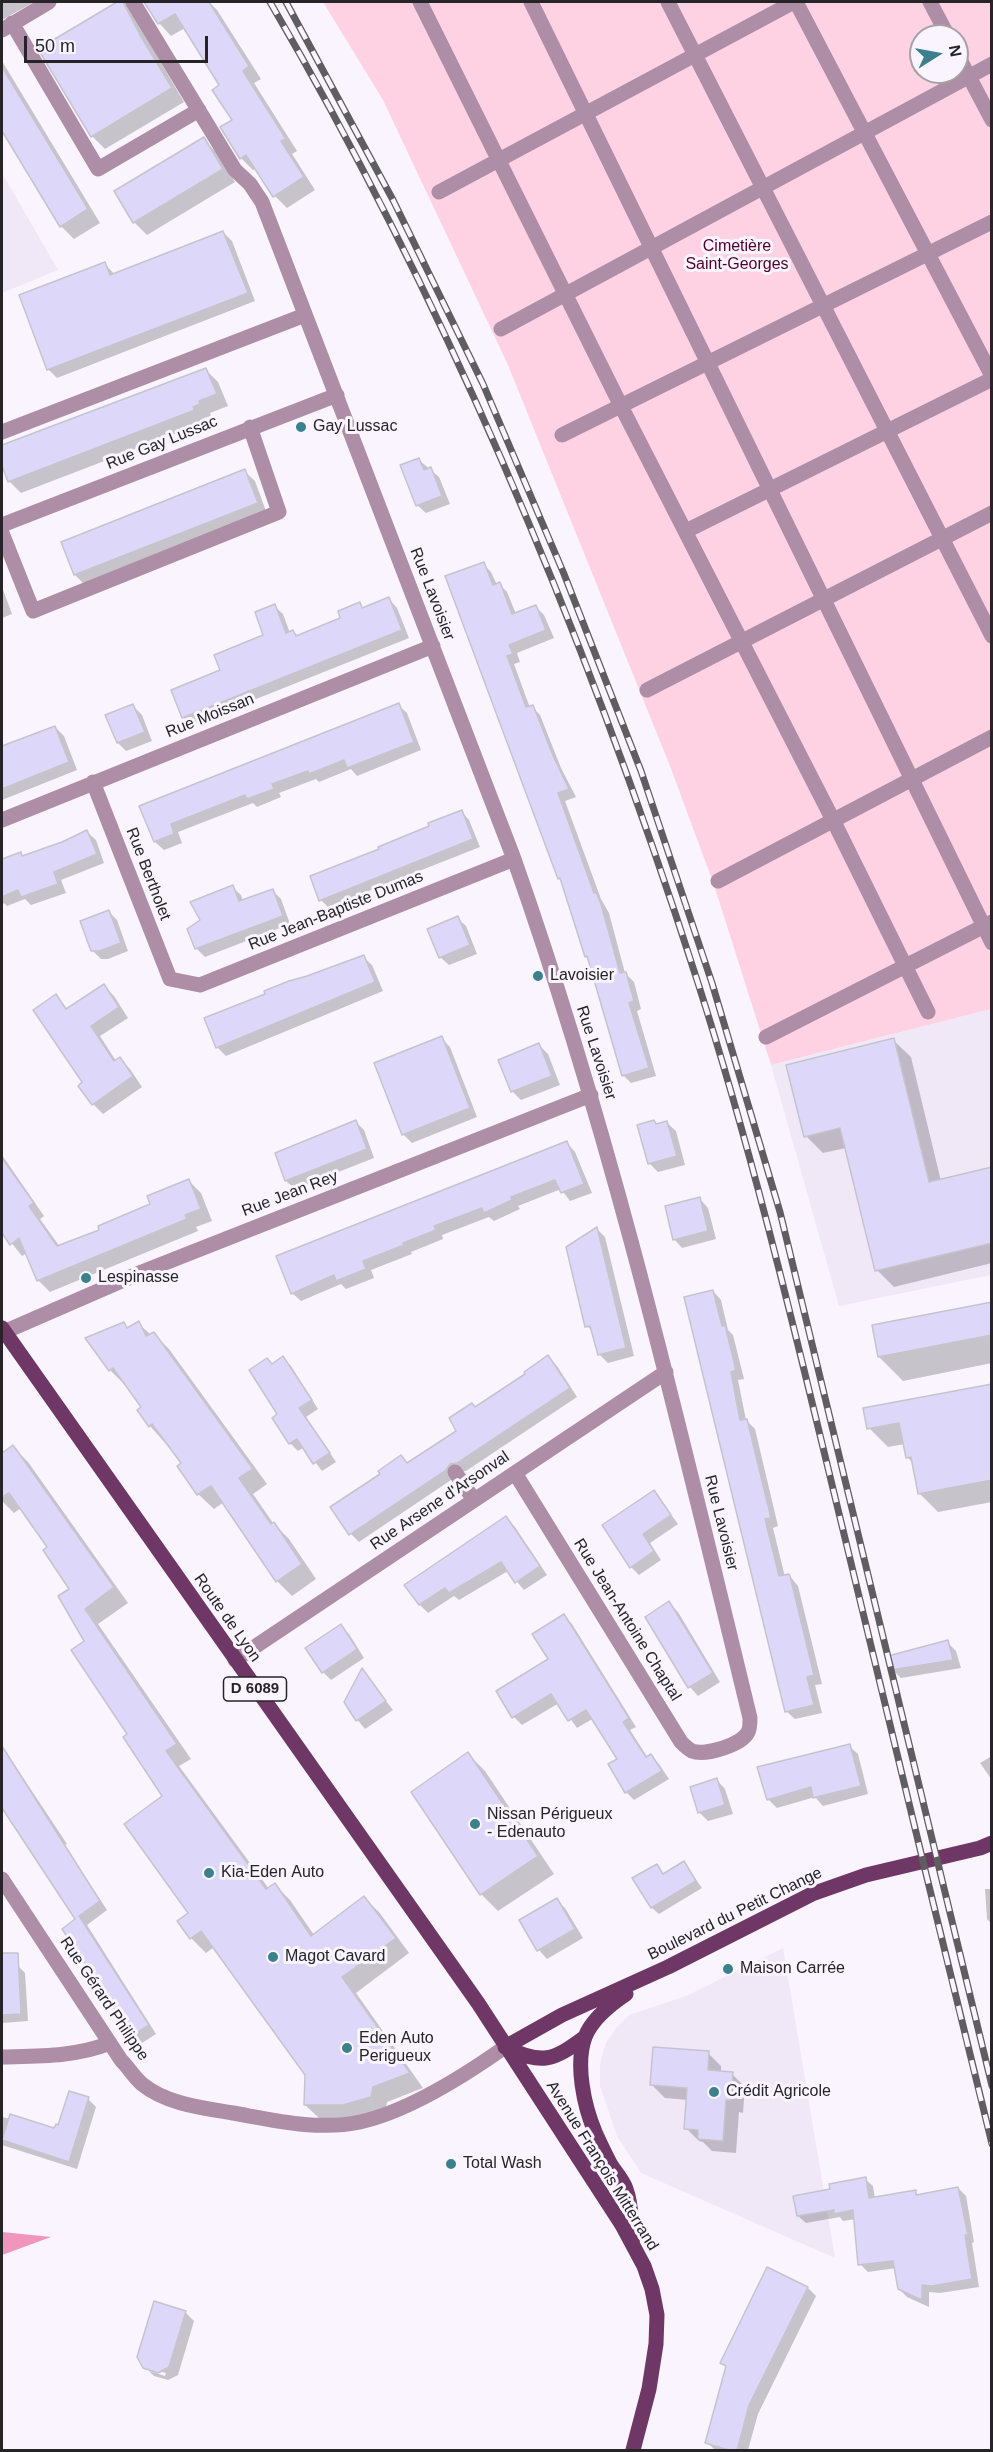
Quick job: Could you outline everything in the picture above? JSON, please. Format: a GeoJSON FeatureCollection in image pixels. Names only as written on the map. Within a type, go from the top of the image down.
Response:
{"type":"FeatureCollection","features":[{"type":"Feature","properties":{"kind":"main road","name":"Route de Lyon"},"geometry":{"type":"LineString","coordinates":[[3,1330],[478,2003],[505,2047]]}},
{"type":"Feature","properties":{"kind":"main road","name":"Boulevard du Petit Change"},"geometry":{"type":"LineString","coordinates":[[505,2047],[562,2015],[668,1967],[812,1894],[844,1881],[986,1846]]}},
{"type":"Feature","properties":{"kind":"main road"},"geometry":{"type":"LineString","coordinates":[[505,2047],[527,2058],[539,2059],[570,2049],[585,2037],[597,2019],[613,2002],[668,1967]]}},
{"type":"Feature","properties":{"kind":"main road"},"geometry":{"type":"LineString","coordinates":[[585,2037],[581,2072],[583,2093],[594,2131],[625,2186],[634,2248]]}},
{"type":"Feature","properties":{"kind":"main road","name":"Avenue François Mitterrand"},"geometry":{"type":"LineString","coordinates":[[505,2047],[622,2225],[644,2266],[652,2289],[657,2315],[656,2344],[649,2389],[633,2451]]}},
{"type":"Feature","properties":{"kind":"street"},"geometry":{"type":"LineString","coordinates":[[50,2],[7,27],[98,169],[199,110]]}},
{"type":"Feature","properties":{"kind":"street","name":"Rue Lavoisier"},"geometry":{"type":"LineString","coordinates":[[133,2],[235,170],[250,184],[262,202],[433,646],[538,927],[591,1095],[666,1372],[750,1718],[748,1732],[741,1740],[729,1747]]}},
{"type":"Feature","properties":{"kind":"street"},"geometry":{"type":"LineString","coordinates":[[420,2],[621,406],[834,822],[928,1012]]}},
{"type":"Feature","properties":{"kind":"street"},"geometry":{"type":"LineString","coordinates":[[531,2],[912,779],[987,924],[992,943]]}},
{"type":"Feature","properties":{"kind":"street"},"geometry":{"type":"LineString","coordinates":[[668,2],[992,636]]}},
{"type":"Feature","properties":{"kind":"street"},"geometry":{"type":"LineString","coordinates":[[439,192],[795,2],[992,377],[888,432],[686,531]]}},
{"type":"Feature","properties":{"kind":"street"},"geometry":{"type":"LineString","coordinates":[[930,2],[942,24]]}},
{"type":"Feature","properties":{"kind":"street"},"geometry":{"type":"LineString","coordinates":[[992,64],[969,76],[992,120]]}},
{"type":"Feature","properties":{"kind":"street"},"geometry":{"type":"LineString","coordinates":[[501,329],[954,84]]}},
{"type":"Feature","properties":{"kind":"street"},"geometry":{"type":"LineString","coordinates":[[562,435],[992,222]]}},
{"type":"Feature","properties":{"kind":"street"},"geometry":{"type":"LineString","coordinates":[[2,432],[305,315]]}},
{"type":"Feature","properties":{"kind":"street","name":"Rue Gay Lussac"},"geometry":{"type":"LineString","coordinates":[[2,525],[337,395]]}},
{"type":"Feature","properties":{"kind":"street"},"geometry":{"type":"LineString","coordinates":[[2,533],[33,611],[279,512],[250,428]]}},
{"type":"Feature","properties":{"kind":"street"},"geometry":{"type":"LineString","coordinates":[[647,690],[992,513]]}},
{"type":"Feature","properties":{"kind":"street","name":"Rue Moissan"},"geometry":{"type":"LineString","coordinates":[[2,820],[433,646]]}},
{"type":"Feature","properties":{"kind":"street"},"geometry":{"type":"LineString","coordinates":[[718,881],[992,737]]}},
{"type":"Feature","properties":{"kind":"street","name":"Rue Bertholet"},"geometry":{"type":"LineString","coordinates":[[93,782],[170,979]]}},
{"type":"Feature","properties":{"kind":"street","name":"Rue Jean-Baptiste Dumas"},"geometry":{"type":"LineString","coordinates":[[170,979],[200,985],[514,859]]}},
{"type":"Feature","properties":{"kind":"street"},"geometry":{"type":"LineString","coordinates":[[766,1037],[987,924]]}},
{"type":"Feature","properties":{"kind":"street","name":"Rue Jean Rey"},"geometry":{"type":"LineString","coordinates":[[3,1330],[142,1272],[591,1095]]}},
{"type":"Feature","properties":{"kind":"street","name":"Rue Arsene d'Arsonval"},"geometry":{"type":"LineString","coordinates":[[235,1660],[666,1372]]}},
{"type":"Feature","properties":{"kind":"street"},"geometry":{"type":"LineString","coordinates":[[455,1472],[474,1500]]}},
{"type":"Feature","properties":{"kind":"street","name":"Rue Jean-Antoine Chaptal"},"geometry":{"type":"LineString","coordinates":[[514,1473],[681,1742],[692,1751],[703,1753],[729,1747]]}},
{"type":"Feature","properties":{"kind":"street","name":"Rue Gérard Philippe"},"geometry":{"type":"LineString","coordinates":[[2,1879],[121,2060],[142,2084],[186,2104],[287,2123],[326,2125],[358,2122],[389,2113],[481,2063],[505,2047]]}},
{"type":"Feature","properties":{"kind":"street"},"geometry":{"type":"LineString","coordinates":[[2,2056],[48,2056],[82,2051],[110,2043]]}},
{"type":"Feature","properties":{"kind":"shaded area"},"geometry":{"type":"Polygon","coordinates":[[[2,173],[58,270],[2,293],[2,173]]]}},
{"type":"Feature","properties":{"kind":"shaded area"},"geometry":{"type":"Polygon","coordinates":[[[991,1009],[991,1275],[839,1306],[771,1065],[991,1009]]]}},
{"type":"Feature","properties":{"kind":"shaded area"},"geometry":{"type":"Polygon","coordinates":[[[783,1948],[835,2258],[641,2173],[617,2136],[600,2086],[600,2064],[606,2043],[629,2015],[686,1996],[783,1948]]]}},
{"type":"Feature","properties":{"kind":"shaded area"},"geometry":{"type":"Polygon","coordinates":[[[2,2232],[51,2237],[2,2255],[2,2232]]]}},
{"type":"Feature","properties":{"kind":"green space","name":"Cimetière Saint-Georges"},"geometry":{"type":"Polygon","coordinates":[[[323,2],[991,2],[991,1009],[771,1065],[714,885],[670,766],[508,365],[383,100],[323,2]]]}},
{"type":"Feature","properties":{"kind":"building"},"geometry":{"type":"Polygon","coordinates":[[[117,2],[123,2],[172,88],[91,137],[38,49],[117,2]]]}},
{"type":"Feature","properties":{"kind":"building"},"geometry":{"type":"Polygon","coordinates":[[[144,2],[209,2],[249,66],[243,71],[286,139],[281,141],[304,177],[273,197],[246,155],[240,159],[220,127],[232,120],[212,90],[219,85],[175,14],[158,24],[144,2]]]}},
{"type":"Feature","properties":{"kind":"building"},"geometry":{"type":"Polygon","coordinates":[[[2,67],[88,209],[60,227],[2,131],[2,67]]]}},
{"type":"Feature","properties":{"kind":"building"},"geometry":{"type":"Polygon","coordinates":[[[204,137],[223,169],[133,223],[114,191],[204,137]]]}},
{"type":"Feature","properties":{"kind":"building"},"geometry":{"type":"Polygon","coordinates":[[[223,231],[248,293],[47,370],[19,295],[105,262],[110,275],[223,231]]]}},
{"type":"Feature","properties":{"kind":"building"},"geometry":{"type":"Polygon","coordinates":[[[206,368],[217,394],[199,401],[200,404],[193,407],[195,410],[8,482],[2,466],[2,445],[206,368]]]}},
{"type":"Feature","properties":{"kind":"building"},"geometry":{"type":"Polygon","coordinates":[[[419,458],[424,470],[431,467],[442,496],[416,506],[400,465],[419,458]]]}},
{"type":"Feature","properties":{"kind":"building"},"geometry":{"type":"Polygon","coordinates":[[[245,469],[258,503],[74,575],[61,542],[245,469]]]}},
{"type":"Feature","properties":{"kind":"building"},"geometry":{"type":"Polygon","coordinates":[[[484,562],[493,585],[500,582],[512,614],[536,605],[546,630],[509,645],[513,654],[507,656],[526,707],[533,705],[569,789],[558,793],[594,893],[596,892],[601,904],[620,973],[626,972],[634,1001],[629,1003],[649,1068],[622,1076],[587,956],[585,957],[560,878],[558,879],[445,576],[484,562]]]}},
{"type":"Feature","properties":{"kind":"building"},"geometry":{"type":"Polygon","coordinates":[[[389,597],[402,630],[182,718],[171,690],[220,670],[214,655],[263,635],[255,612],[275,604],[286,633],[293,630],[296,636],[340,618],[338,611],[360,602],[362,608],[389,597]]]}},
{"type":"Feature","properties":{"kind":"building"},"geometry":{"type":"Polygon","coordinates":[[[399,703],[414,742],[347,768],[344,760],[309,774],[308,771],[272,784],[274,789],[247,799],[245,795],[171,824],[174,834],[154,842],[139,806],[399,703]]]}},
{"type":"Feature","properties":{"kind":"building"},"geometry":{"type":"Polygon","coordinates":[[[133,704],[145,732],[117,743],[105,715],[133,704]]]}},
{"type":"Feature","properties":{"kind":"building"},"geometry":{"type":"Polygon","coordinates":[[[55,726],[69,762],[2,789],[2,746],[55,726]]]}},
{"type":"Feature","properties":{"kind":"building"},"geometry":{"type":"Polygon","coordinates":[[[462,810],[473,839],[319,901],[310,876],[379,849],[378,847],[429,826],[428,823],[462,810]]]}},
{"type":"Feature","properties":{"kind":"building"},"geometry":{"type":"Polygon","coordinates":[[[87,830],[97,854],[54,872],[58,884],[21,897],[18,890],[2,897],[2,859],[21,852],[22,856],[62,842],[87,830]]]}},
{"type":"Feature","properties":{"kind":"building"},"geometry":{"type":"Polygon","coordinates":[[[233,885],[239,901],[273,889],[283,916],[195,949],[187,929],[200,920],[190,902],[233,885]]]}},
{"type":"Feature","properties":{"kind":"building"},"geometry":{"type":"Polygon","coordinates":[[[109,910],[121,943],[99,951],[91,951],[80,921],[109,910]]]}},
{"type":"Feature","properties":{"kind":"building"},"geometry":{"type":"Polygon","coordinates":[[[458,916],[470,945],[439,958],[427,929],[458,916]]]}},
{"type":"Feature","properties":{"kind":"building"},"geometry":{"type":"Polygon","coordinates":[[[364,955],[375,982],[216,1048],[204,1018],[265,994],[264,991],[289,981],[364,955]]]}},
{"type":"Feature","properties":{"kind":"building"},"geometry":{"type":"Polygon","coordinates":[[[104,984],[119,1007],[91,1026],[114,1061],[120,1057],[133,1076],[92,1105],[78,1086],[82,1082],[33,1010],[56,994],[66,1009],[104,984]]]}},
{"type":"Feature","properties":{"kind":"building"},"geometry":{"type":"Polygon","coordinates":[[[442,1036],[470,1108],[402,1135],[374,1063],[442,1036]]]}},
{"type":"Feature","properties":{"kind":"building"},"geometry":{"type":"Polygon","coordinates":[[[894,1038],[929,1182],[992,1167],[992,1243],[875,1271],[840,1128],[804,1137],[786,1065],[894,1038]]]}},
{"type":"Feature","properties":{"kind":"building"},"geometry":{"type":"Polygon","coordinates":[[[539,1043],[552,1076],[511,1092],[498,1060],[539,1043]]]}},
{"type":"Feature","properties":{"kind":"building"},"geometry":{"type":"Polygon","coordinates":[[[356,1120],[367,1149],[285,1181],[275,1153],[356,1120]]]}},
{"type":"Feature","properties":{"kind":"building"},"geometry":{"type":"Polygon","coordinates":[[[654,1120],[656,1124],[667,1121],[677,1156],[648,1164],[637,1125],[654,1120]]]}},
{"type":"Feature","properties":{"kind":"building"},"geometry":{"type":"Polygon","coordinates":[[[567,1141],[584,1184],[561,1193],[555,1180],[511,1197],[512,1200],[484,1213],[482,1208],[434,1226],[436,1230],[363,1261],[366,1269],[336,1281],[334,1275],[291,1294],[276,1256],[567,1141]]]}},
{"type":"Feature","properties":{"kind":"building"},"geometry":{"type":"Polygon","coordinates":[[[2,1158],[34,1203],[29,1206],[57,1246],[99,1230],[98,1226],[150,1204],[147,1196],[189,1179],[201,1209],[185,1215],[187,1219],[37,1281],[19,1238],[10,1245],[2,1233],[2,1158]]]}},
{"type":"Feature","properties":{"kind":"building"},"geometry":{"type":"Polygon","coordinates":[[[700,1197],[708,1231],[673,1240],[665,1206],[700,1197]]]}},
{"type":"Feature","properties":{"kind":"building"},"geometry":{"type":"Polygon","coordinates":[[[597,1227],[626,1348],[598,1355],[590,1326],[585,1327],[566,1247],[597,1227]]]}},
{"type":"Feature","properties":{"kind":"building"},"geometry":{"type":"Polygon","coordinates":[[[713,1290],[722,1326],[725,1325],[736,1370],[731,1372],[740,1420],[747,1419],[771,1518],[765,1519],[779,1576],[789,1574],[790,1576],[814,1675],[807,1677],[814,1705],[785,1712],[684,1297],[713,1290]]]}},
{"type":"Feature","properties":{"kind":"building"},"geometry":{"type":"Polygon","coordinates":[[[992,1302],[992,1335],[878,1357],[872,1325],[992,1302]]]}},
{"type":"Feature","properties":{"kind":"building"},"geometry":{"type":"Polygon","coordinates":[[[139,1321],[146,1336],[154,1332],[253,1469],[239,1478],[271,1524],[274,1522],[302,1564],[276,1582],[211,1486],[197,1495],[177,1466],[181,1463],[152,1424],[149,1427],[137,1410],[141,1407],[113,1368],[109,1371],[85,1338],[124,1322],[127,1328],[139,1321]]]}},
{"type":"Feature","properties":{"kind":"building"},"geometry":{"type":"Polygon","coordinates":[[[548,1355],[570,1388],[457,1463],[450,1464],[446,1470],[349,1535],[330,1507],[380,1474],[378,1471],[401,1455],[407,1463],[456,1431],[449,1418],[472,1403],[475,1407],[525,1374],[524,1372],[548,1355]]]}},
{"type":"Feature","properties":{"kind":"building"},"geometry":{"type":"Polygon","coordinates":[[[283,1356],[312,1400],[299,1408],[330,1453],[313,1464],[297,1439],[289,1444],[272,1418],[277,1414],[249,1370],[267,1358],[272,1364],[283,1356]]]}},
{"type":"Feature","properties":{"kind":"building"},"geometry":{"type":"Polygon","coordinates":[[[992,1384],[992,1480],[918,1494],[911,1457],[906,1458],[899,1423],[867,1429],[863,1408],[992,1384]]]}},
{"type":"Feature","properties":{"kind":"building","name":"Magot Cavard"},"geometry":{"type":"Polygon","coordinates":[[[13,1445],[114,1587],[85,1609],[177,1744],[166,1751],[266,1889],[275,1883],[311,1936],[364,1896],[396,1938],[342,1977],[410,2073],[373,2087],[371,2097],[343,2105],[304,2105],[305,2075],[201,1931],[190,1939],[177,1921],[188,1913],[124,1824],[162,1796],[123,1737],[127,1734],[71,1650],[84,1641],[58,1596],[69,1589],[43,1550],[47,1547],[9,1493],[2,1497],[2,1453],[13,1445]]]}},
{"type":"Feature","properties":{"kind":"building"},"geometry":{"type":"Polygon","coordinates":[[[654,1490],[671,1515],[643,1534],[654,1551],[630,1568],[602,1525],[654,1490]]]}},
{"type":"Feature","properties":{"kind":"building"},"geometry":{"type":"Polygon","coordinates":[[[506,1516],[540,1566],[515,1583],[501,1562],[449,1593],[445,1588],[419,1605],[404,1585],[506,1516]]]}},
{"type":"Feature","properties":{"kind":"building"},"geometry":{"type":"Polygon","coordinates":[[[669,1601],[713,1673],[688,1688],[645,1617],[669,1601]]]}},
{"type":"Feature","properties":{"kind":"building"},"geometry":{"type":"Polygon","coordinates":[[[564,1614],[629,1718],[623,1722],[646,1757],[651,1754],[662,1771],[625,1793],[608,1764],[617,1759],[586,1710],[568,1721],[551,1694],[512,1718],[496,1691],[548,1659],[532,1634],[564,1614]]]}},
{"type":"Feature","properties":{"kind":"building"},"geometry":{"type":"Polygon","coordinates":[[[341,1624],[357,1649],[322,1673],[305,1648],[341,1624]]]}},
{"type":"Feature","properties":{"kind":"building"},"geometry":{"type":"Polygon","coordinates":[[[948,1640],[953,1660],[891,1670],[888,1656],[948,1640]]]}},
{"type":"Feature","properties":{"kind":"building"},"geometry":{"type":"Polygon","coordinates":[[[362,1668],[386,1701],[356,1721],[344,1702],[362,1668]]]}},
{"type":"Feature","properties":{"kind":"building"},"geometry":{"type":"Polygon","coordinates":[[[850,1744],[861,1786],[813,1798],[811,1787],[767,1800],[757,1767],[850,1744]]]}},
{"type":"Feature","properties":{"kind":"building"},"geometry":{"type":"Polygon","coordinates":[[[2,1746],[100,1901],[79,1916],[149,2025],[132,2036],[62,1929],[75,1919],[2,1808],[2,1746]]]}},
{"type":"Feature","properties":{"kind":"building","name":"Nissan Périgueux - Edenauto"},"geometry":{"type":"Polygon","coordinates":[[[468,1752],[538,1856],[480,1895],[411,1792],[468,1752]]]}},
{"type":"Feature","properties":{"kind":"building"},"geometry":{"type":"Polygon","coordinates":[[[717,1778],[725,1805],[698,1813],[690,1787],[717,1778]]]}},
{"type":"Feature","properties":{"kind":"building"},"geometry":{"type":"Polygon","coordinates":[[[684,1861],[696,1881],[651,1908],[632,1878],[657,1864],[663,1874],[684,1861]]]}},
{"type":"Feature","properties":{"kind":"building"},"geometry":{"type":"Polygon","coordinates":[[[557,1898],[575,1929],[537,1951],[519,1920],[557,1898]]]}},
{"type":"Feature","properties":{"kind":"building"},"geometry":{"type":"Polygon","coordinates":[[[2,1953],[18,1953],[21,2014],[2,2015],[2,1953]]]}},
{"type":"Feature","properties":{"kind":"building"},"geometry":{"type":"Polygon","coordinates":[[[653,2047],[709,2051],[708,2070],[733,2072],[731,2100],[726,2100],[723,2141],[698,2139],[698,2130],[684,2129],[687,2088],[650,2085],[653,2047]]]}},
{"type":"Feature","properties":{"kind":"building"},"geometry":{"type":"Polygon","coordinates":[[[69,2091],[89,2097],[69,2162],[2,2140],[10,2114],[54,2128],[56,2124],[58,2125],[69,2091]]]}},
{"type":"Feature","properties":{"kind":"building"},"geometry":{"type":"Polygon","coordinates":[[[866,2177],[869,2198],[916,2190],[916,2195],[958,2187],[968,2235],[965,2235],[972,2279],[932,2286],[922,2285],[922,2300],[898,2289],[893,2261],[858,2265],[853,2210],[834,2214],[834,2210],[797,2216],[793,2196],[830,2189],[829,2184],[866,2177]]]}},
{"type":"Feature","properties":{"kind":"building"},"geometry":{"type":"Polygon","coordinates":[[[767,2267],[808,2287],[749,2405],[737,2451],[732,2451],[705,2443],[726,2366],[720,2363],[767,2267]]]}},
{"type":"Feature","properties":{"kind":"building"},"geometry":{"type":"Polygon","coordinates":[[[154,2301],[186,2311],[169,2367],[158,2373],[143,2368],[137,2357],[154,2301]]]}},
{"type":"Feature","properties":{"kind":"railway"},"geometry":{"type":"LineString","coordinates":[[270,2],[336,119],[456,358],[511,481],[562,604],[656,856],[719,1051],[776,1257],[992,2144]]}},
{"type":"Feature","properties":{"kind":"railway"},"geometry":{"type":"LineString","coordinates":[[286,2],[393,200],[483,384],[564,574],[641,771],[712,983],[780,1212],[992,2086]]}},
{"type":"Feature","properties":{"kind":"place","name":"Gay Lussac"},"geometry":{"type":"Point","coordinates":[301,427]}},
{"type":"Feature","properties":{"kind":"place","name":"Lavoisier"},"geometry":{"type":"Point","coordinates":[538,976]}},
{"type":"Feature","properties":{"kind":"place","name":"Lespinasse"},"geometry":{"type":"Point","coordinates":[86,1278]}},
{"type":"Feature","properties":{"kind":"place","name":"Nissan Périgueux - Edenauto"},"geometry":{"type":"Point","coordinates":[475,1824]}},
{"type":"Feature","properties":{"kind":"place","name":"Kia-Eden Auto"},"geometry":{"type":"Point","coordinates":[209,1873]}},
{"type":"Feature","properties":{"kind":"place","name":"Magot Cavard"},"geometry":{"type":"Point","coordinates":[273,1957]}},
{"type":"Feature","properties":{"kind":"place","name":"Maison Carrée"},"geometry":{"type":"Point","coordinates":[728,1969]}},
{"type":"Feature","properties":{"kind":"place","name":"Eden Auto Perigueux"},"geometry":{"type":"Point","coordinates":[347,2048]}},
{"type":"Feature","properties":{"kind":"place","name":"Crédit Agricole"},"geometry":{"type":"Point","coordinates":[714,2092]}},
{"type":"Feature","properties":{"kind":"place","name":"Total Wash"},"geometry":{"type":"Point","coordinates":[451,2164]}}]}
